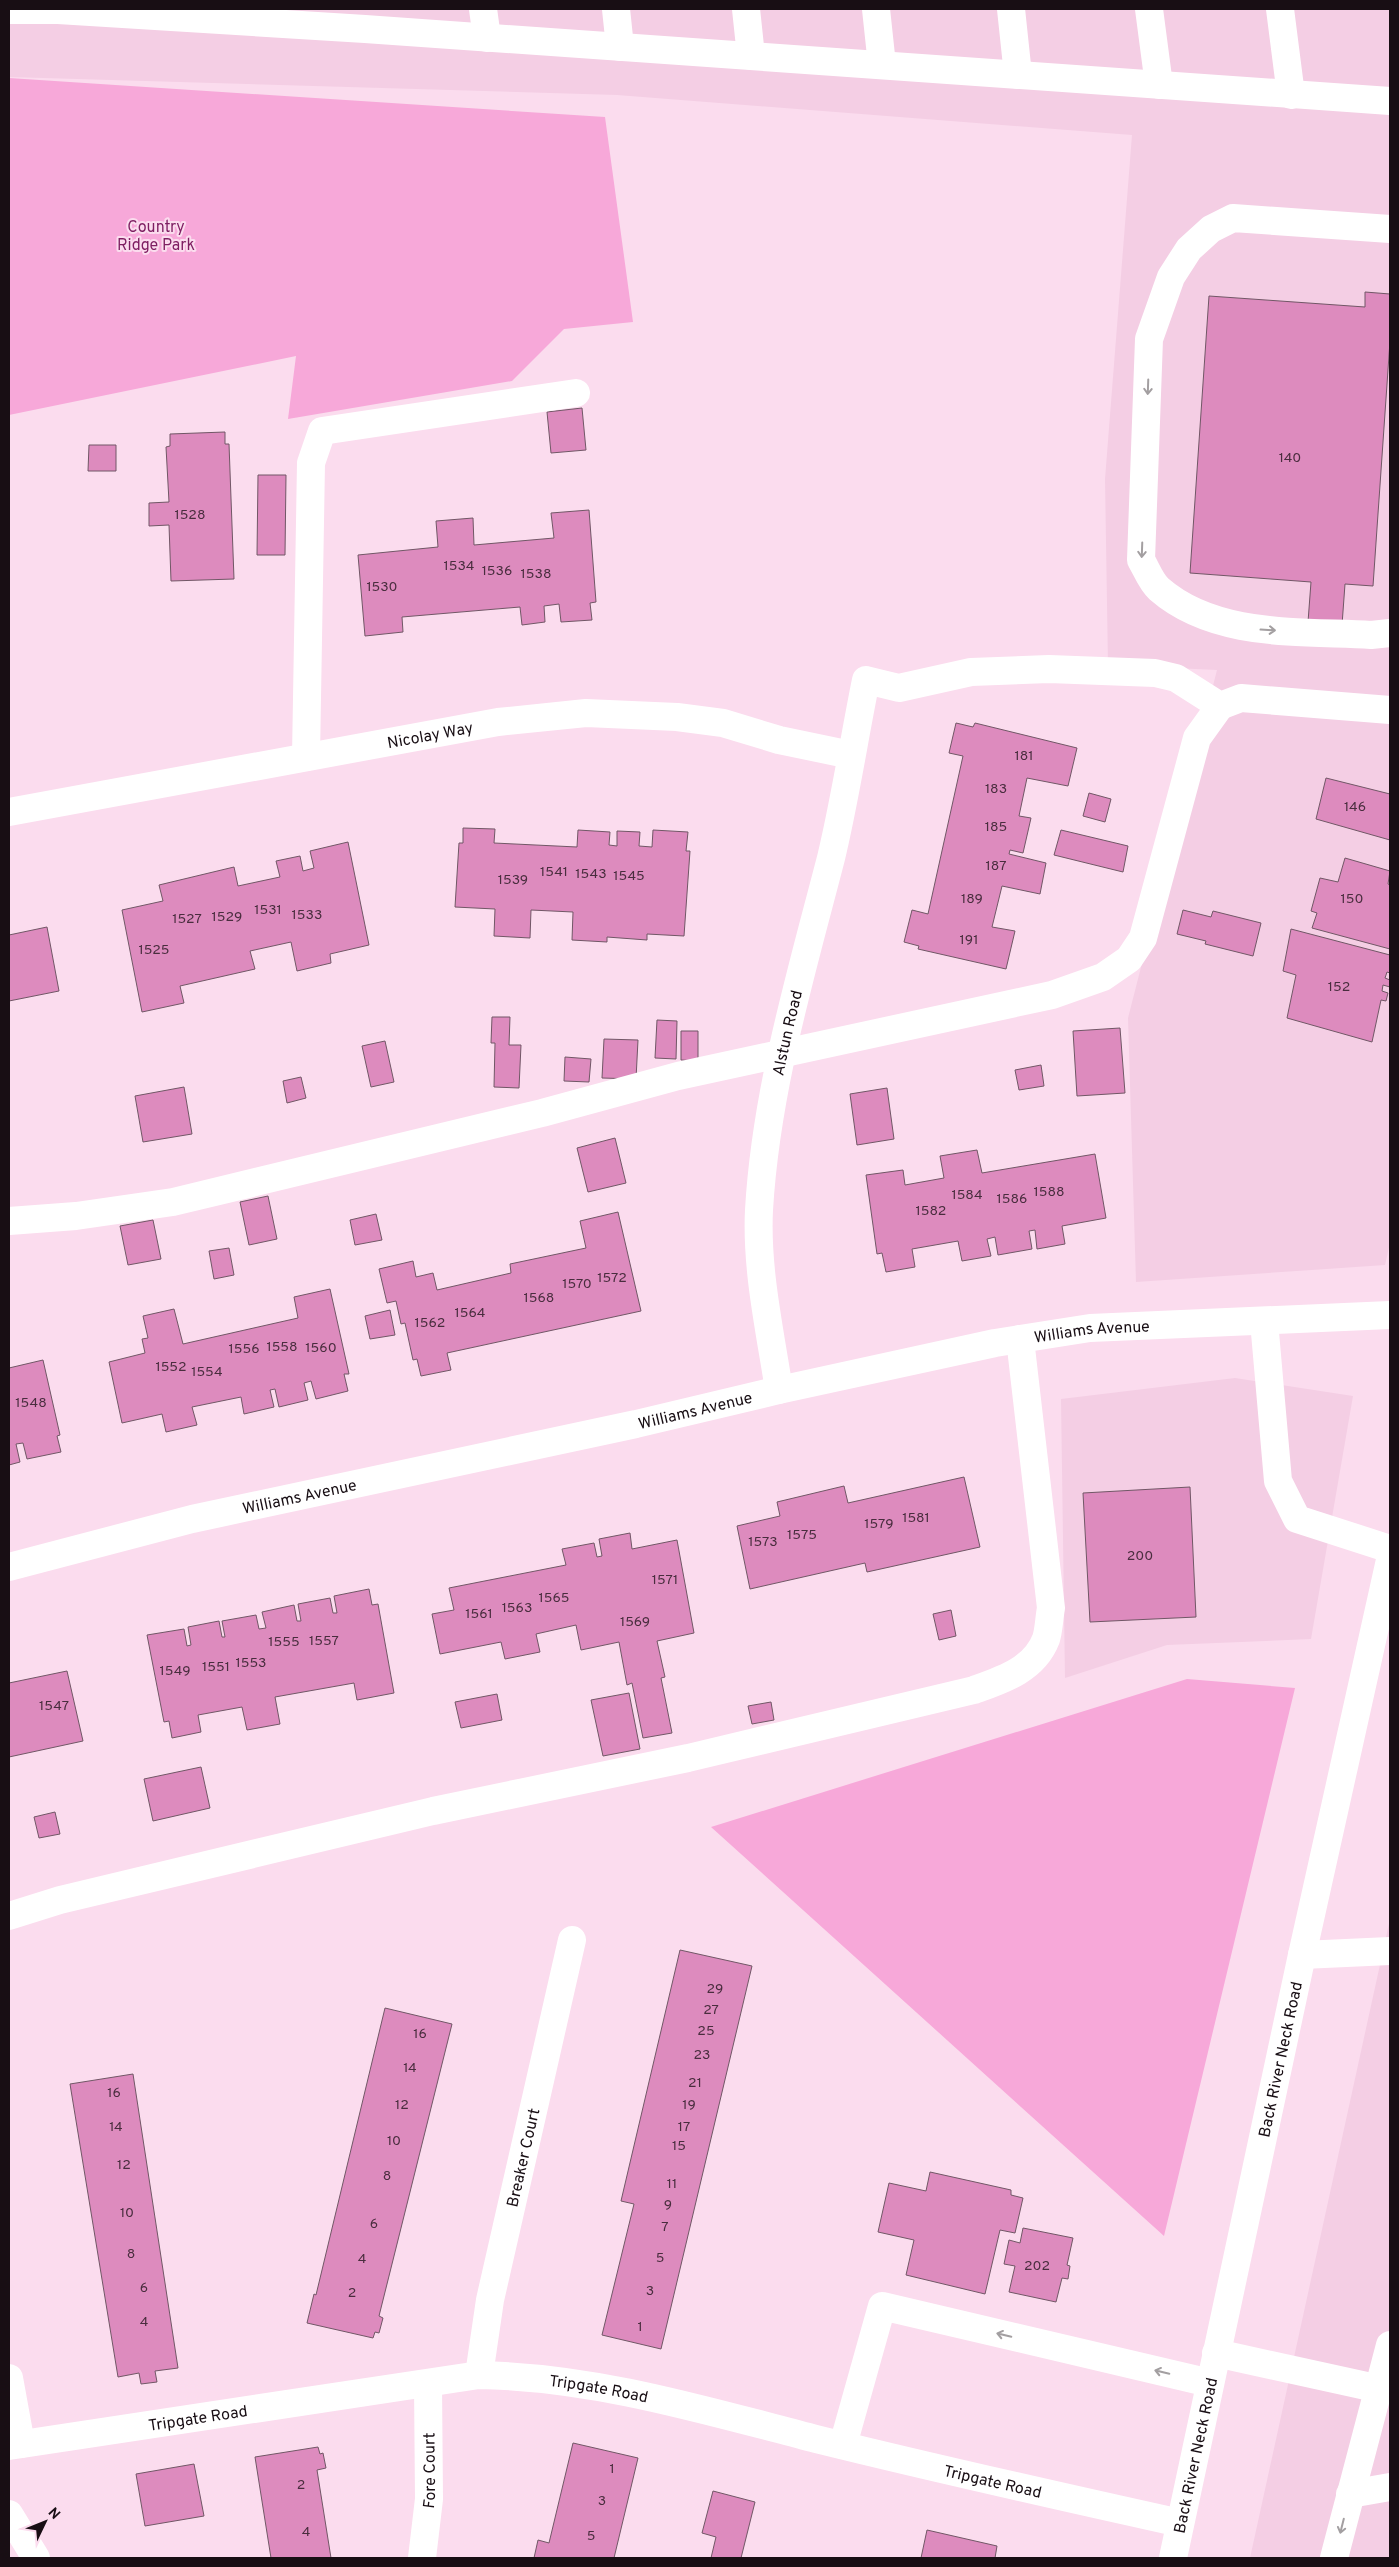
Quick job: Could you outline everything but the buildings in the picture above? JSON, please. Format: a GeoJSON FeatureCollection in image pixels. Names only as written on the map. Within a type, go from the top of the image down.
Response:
{"type":"FeatureCollection","features":[{"type":"Feature","properties":{"kind":"street"},"geometry":{"type":"LineString","coordinates":[[483,9],[487,38]]}},
{"type":"Feature","properties":{"kind":"street"},"geometry":{"type":"LineString","coordinates":[[616,9],[620,46]]}},
{"type":"Feature","properties":{"kind":"street"},"geometry":{"type":"LineString","coordinates":[[746,9],[751,56]]}},
{"type":"Feature","properties":{"kind":"street"},"geometry":{"type":"LineString","coordinates":[[876,9],[882,66]]}},
{"type":"Feature","properties":{"kind":"street"},"geometry":{"type":"LineString","coordinates":[[1011,9],[1018,75]]}},
{"type":"Feature","properties":{"kind":"street"},"geometry":{"type":"LineString","coordinates":[[1149,9],[1159,85]]}},
{"type":"Feature","properties":{"kind":"street"},"geometry":{"type":"LineString","coordinates":[[1280,9],[1291,94]]}},
{"type":"Feature","properties":{"kind":"street"},"geometry":{"type":"LineString","coordinates":[[9,10],[58,10],[620,46],[1390,102]]}},
{"type":"Feature","properties":{"kind":"street"},"geometry":{"type":"LineString","coordinates":[[1390,229],[1233,218],[1211,229],[1189,249],[1171,277],[1149,338],[1141,560],[1157,588],[1194,612],[1249,629],[1370,635],[1390,633]]}},
{"type":"Feature","properties":{"kind":"street"},"geometry":{"type":"LineString","coordinates":[[306,757],[311,463],[322,431],[576,393]]}},
{"type":"Feature","properties":{"kind":"street","name":"Alstun Road"},"geometry":{"type":"LineString","coordinates":[[779,1390],[761,1270],[759,1211],[781,1054],[793,999],[831,856],[866,680],[899,688],[971,672],[1049,669],[1155,673],[1176,678],[1220,706]]}},
{"type":"Feature","properties":{"kind":"street"},"geometry":{"type":"LineString","coordinates":[[9,1221],[76,1216],[173,1202],[542,1113],[678,1076],[1052,995],[1103,977],[1129,959],[1143,938],[1197,738],[1220,706],[1241,698],[1390,710]]}},
{"type":"Feature","properties":{"kind":"street","name":"Nicolay Way"},"geometry":{"type":"LineString","coordinates":[[9,812],[498,722],[586,713],[677,717],[723,723],[779,740],[851,755]]}},
{"type":"Feature","properties":{"kind":"street","name":"Williams Avenue"},"geometry":{"type":"LineString","coordinates":[[9,1567],[192,1519],[1020,1339],[1090,1328],[1390,1315]]}},
{"type":"Feature","properties":{"kind":"street"},"geometry":{"type":"LineString","coordinates":[[1264,1321],[1278,1481],[1298,1519],[1390,1550]]}},
{"type":"Feature","properties":{"kind":"street"},"geometry":{"type":"LineString","coordinates":[[9,1916],[70,1898],[433,1811],[688,1758],[974,1690],[1011,1677],[1031,1661],[1046,1640],[1051,1608],[1020,1339]]}},
{"type":"Feature","properties":{"kind":"street","name":"Back River Neck Road"},"geometry":{"type":"LineString","coordinates":[[1173,2558],[1302,1954],[1390,1560]]}},
{"type":"Feature","properties":{"kind":"street","name":"Breaker Court"},"geometry":{"type":"LineString","coordinates":[[479,2375],[490,2300],[572,1940]]}},
{"type":"Feature","properties":{"kind":"street"},"geometry":{"type":"LineString","coordinates":[[1302,1954],[1390,1951]]}},
{"type":"Feature","properties":{"kind":"street"},"geometry":{"type":"LineString","coordinates":[[843,2445],[882,2306],[1210,2383]]}},
{"type":"Feature","properties":{"kind":"street"},"geometry":{"type":"LineString","coordinates":[[1334,2558],[1350,2494],[1385,2388],[1390,2345]]}},
{"type":"Feature","properties":{"kind":"street"},"geometry":{"type":"LineString","coordinates":[[1216,2353],[1385,2388]]}},
{"type":"Feature","properties":{"kind":"street","name":"Tripgate Road"},"geometry":{"type":"LineString","coordinates":[[15,2445],[479,2375],[521,2376],[564,2380],[677,2401],[1008,2486],[1180,2523]]}},
{"type":"Feature","properties":{"kind":"street"},"geometry":{"type":"LineString","coordinates":[[9,2378],[15,2445]]}},
{"type":"Feature","properties":{"kind":"street","name":"Fore Court"},"geometry":{"type":"LineString","coordinates":[[422,2558],[430,2499],[428,2384]]}},
{"type":"Feature","properties":{"kind":"street"},"geometry":{"type":"LineString","coordinates":[[1350,2494],[1390,2487]]}},
{"type":"Feature","properties":{"kind":"street"},"geometry":{"type":"LineString","coordinates":[[9,2514],[28,2548],[36,2558]]}},
{"type":"Feature","properties":{"kind":"shaded area"},"geometry":{"type":"Polygon","coordinates":[[[9,9],[1390,9],[1390,1243],[1385,1265],[1136,1282],[1128,1018],[1217,670],[1108,665],[1105,479],[1132,135],[617,95],[9,77],[9,9]]]}},
{"type":"Feature","properties":{"kind":"shaded area"},"geometry":{"type":"Polygon","coordinates":[[[1235,1378],[1353,1396],[1311,1639],[1167,1645],[1065,1678],[1061,1399],[1235,1378]]]}},
{"type":"Feature","properties":{"kind":"shaded area"},"geometry":{"type":"Polygon","coordinates":[[[1390,1919],[1390,2558],[1250,2558],[1390,1919]]]}},
{"type":"Feature","properties":{"kind":"green space","name":"Country Ridge Park"},"geometry":{"type":"Polygon","coordinates":[[[9,78],[605,117],[633,322],[564,329],[512,381],[288,419],[296,356],[9,415],[9,78]]]}},
{"type":"Feature","properties":{"kind":"green space"},"geometry":{"type":"Polygon","coordinates":[[[1187,1679],[1295,1688],[1164,2236],[711,1827],[1187,1679]]]}}]}
